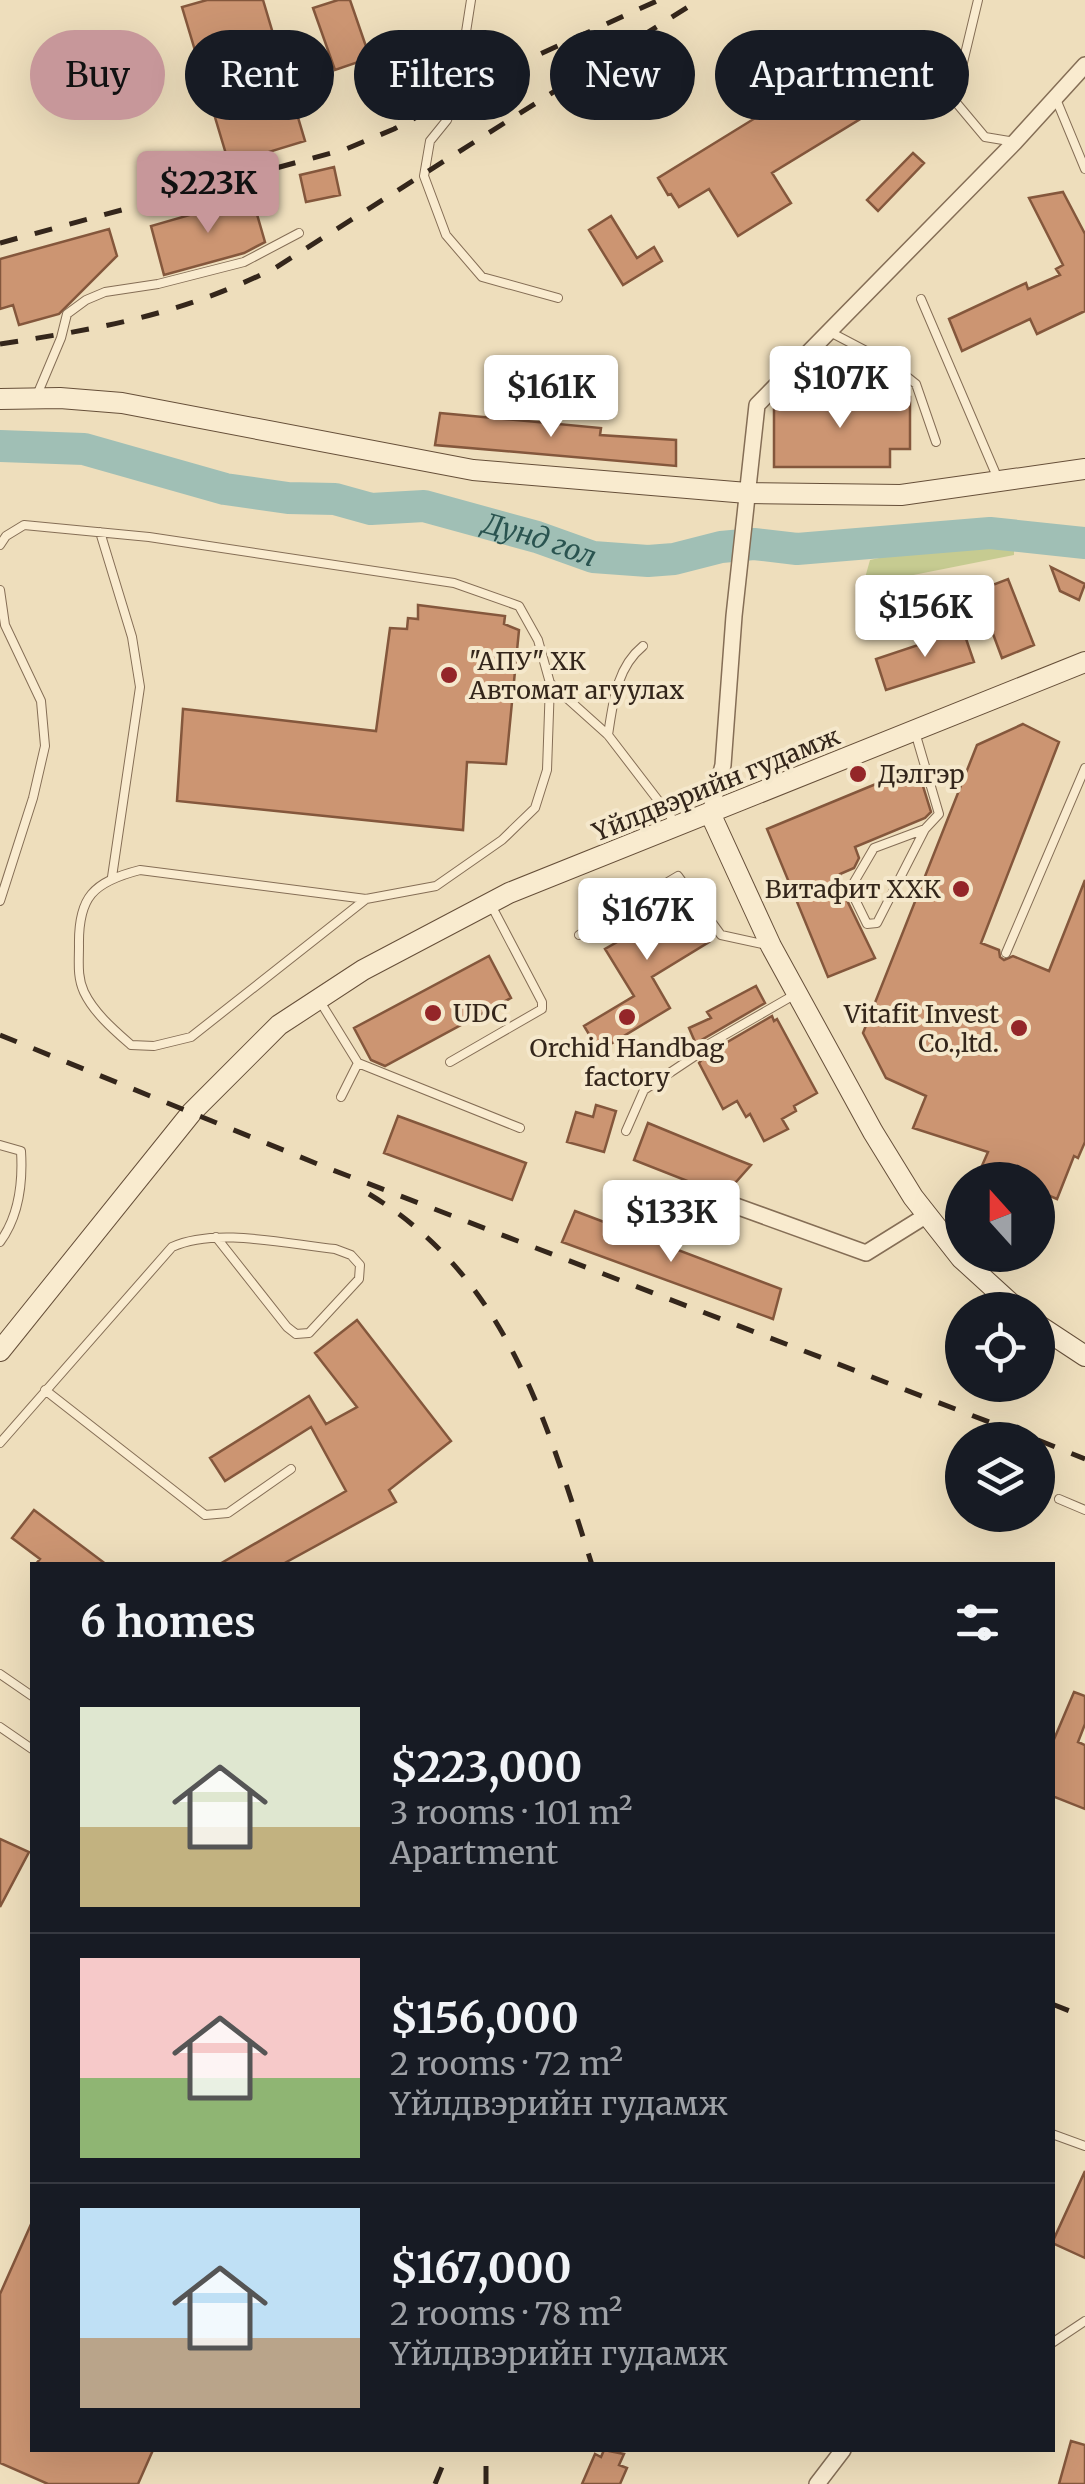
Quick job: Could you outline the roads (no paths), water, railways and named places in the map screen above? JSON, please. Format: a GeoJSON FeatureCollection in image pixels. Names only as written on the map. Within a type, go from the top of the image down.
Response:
{"type":"FeatureCollection","features":[{"type":"Feature","properties":{"kind":"street"},"geometry":{"type":"LineString","coordinates":[[998,1292],[961,1258],[927,1215],[873,1132],[771,946],[710,812],[723,766],[734,616],[758,404],[1015,142],[1085,65]]}},
{"type":"Feature","properties":{"kind":"street"},"geometry":{"type":"LineString","coordinates":[[0,399],[122,404],[473,470],[746,501],[901,496],[1085,469]]}},
{"type":"Feature","properties":{"kind":"street","name":"Yйлдвэрийн гудамж"},"geometry":{"type":"LineString","coordinates":[[0,1352],[192,1112],[280,1025],[362,970],[490,904],[1085,662]]}},
{"type":"Feature","properties":{"kind":"street"},"geometry":{"type":"LineString","coordinates":[[711,1197],[866,1253],[927,1215]]}},
{"type":"Feature","properties":{"kind":"street"},"geometry":{"type":"LineString","coordinates":[[1055,1336],[1085,1356]]}},
{"type":"Feature","properties":{"kind":"street"},"geometry":{"type":"LineString","coordinates":[[817,2484],[841,2452]]}},
{"type":"Feature","properties":{"kind":"lane"},"geometry":{"type":"LineString","coordinates":[[471,0],[456,96],[447,120],[430,142],[424,176],[446,235],[482,277],[558,298]]}},
{"type":"Feature","properties":{"kind":"lane"},"geometry":{"type":"LineString","coordinates":[[978,0],[954,100],[985,137],[1015,142]]}},
{"type":"Feature","properties":{"kind":"lane"},"geometry":{"type":"LineString","coordinates":[[1055,98],[1082,153],[1085,169]]}},
{"type":"Feature","properties":{"kind":"lane"},"geometry":{"type":"LineString","coordinates":[[36,398],[68,314],[86,300],[106,292],[158,284],[244,262],[299,233]]}},
{"type":"Feature","properties":{"kind":"lane"},"geometry":{"type":"LineString","coordinates":[[921,299],[1000,484]]}},
{"type":"Feature","properties":{"kind":"lane"},"geometry":{"type":"LineString","coordinates":[[830,332],[891,364],[916,384],[936,442]]}},
{"type":"Feature","properties":{"kind":"lane"},"geometry":{"type":"LineString","coordinates":[[0,545],[6,536],[24,525],[100,532],[454,583],[519,606],[538,640],[550,683],[547,770],[536,808],[502,840],[436,886],[366,899],[140,870],[112,877],[91,893],[78,917],[79,976],[85,994],[107,1023],[131,1045],[154,1046],[190,1037],[366,899]]}},
{"type":"Feature","properties":{"kind":"lane"},"geometry":{"type":"LineString","coordinates":[[100,532],[132,637],[140,687],[112,877]]}},
{"type":"Feature","properties":{"kind":"lane"},"geometry":{"type":"LineString","coordinates":[[0,590],[3,627],[41,701],[45,746],[0,901]]}},
{"type":"Feature","properties":{"kind":"lane"},"geometry":{"type":"LineString","coordinates":[[608,735],[614,690],[633,654],[643,646]]}},
{"type":"Feature","properties":{"kind":"lane"},"geometry":{"type":"LineString","coordinates":[[550,683],[608,735],[677,826]]}},
{"type":"Feature","properties":{"kind":"lane"},"geometry":{"type":"LineString","coordinates":[[914,732],[939,814],[925,829],[877,923],[867,924],[850,889],[874,848],[925,829]]}},
{"type":"Feature","properties":{"kind":"lane"},"geometry":{"type":"LineString","coordinates":[[1006,953],[1085,768]]}},
{"type":"Feature","properties":{"kind":"lane"},"geometry":{"type":"LineString","coordinates":[[579,935],[678,876],[721,935],[771,946]]}},
{"type":"Feature","properties":{"kind":"lane"},"geometry":{"type":"LineString","coordinates":[[450,1062],[542,1009],[542,1002],[490,904]]}},
{"type":"Feature","properties":{"kind":"lane"},"geometry":{"type":"LineString","coordinates":[[626,1131],[644,1090],[702,1048],[798,993]]}},
{"type":"Feature","properties":{"kind":"lane"},"geometry":{"type":"LineString","coordinates":[[319,999],[358,1064],[520,1128]]}},
{"type":"Feature","properties":{"kind":"lane"},"geometry":{"type":"LineString","coordinates":[[340,1096],[358,1064]]}},
{"type":"Feature","properties":{"kind":"lane"},"geometry":{"type":"LineString","coordinates":[[0,1145],[21,1151],[22,1176],[12,1226],[0,1242]]}},
{"type":"Feature","properties":{"kind":"lane"},"geometry":{"type":"LineString","coordinates":[[0,1443],[172,1246],[188,1239],[216,1236],[335,1249],[351,1255],[360,1265],[359,1278],[309,1333],[296,1334],[216,1236]]}},
{"type":"Feature","properties":{"kind":"lane"},"geometry":{"type":"LineString","coordinates":[[45,1390],[205,1515],[228,1513],[291,1468]]}},
{"type":"Feature","properties":{"kind":"lane"},"geometry":{"type":"LineString","coordinates":[[1058,1499],[1085,1510]]}},
{"type":"Feature","properties":{"kind":"lane"},"geometry":{"type":"LineString","coordinates":[[0,1674],[30,1695]]}},
{"type":"Feature","properties":{"kind":"lane"},"geometry":{"type":"LineString","coordinates":[[0,1727],[30,1748]]}},
{"type":"Feature","properties":{"kind":"lane"},"geometry":{"type":"LineString","coordinates":[[1055,2135],[1085,2146]]}},
{"type":"Feature","properties":{"kind":"lane"},"geometry":{"type":"LineString","coordinates":[[1055,2341],[1085,2321]]}},
{"type":"Feature","properties":{"kind":"waterway","name":"Дунд гол"},"geometry":{"type":"LineString","coordinates":[[0,446],[84,449],[225,489],[288,498],[335,499],[371,509],[424,506],[593,557],[648,561],[754,544],[797,549],[990,533],[1085,543]]}},
{"type":"Feature","properties":{"kind":"railway"},"geometry":{"type":"LineString","coordinates":[[0,243],[346,149],[659,0]]}},
{"type":"Feature","properties":{"kind":"railway"},"geometry":{"type":"LineString","coordinates":[[0,344],[140,318],[206,297],[275,268],[699,0]]}},
{"type":"Feature","properties":{"kind":"railway"},"geometry":{"type":"LineString","coordinates":[[0,1035],[325,1167],[989,1422]]}},
{"type":"Feature","properties":{"kind":"railway"},"geometry":{"type":"LineString","coordinates":[[369,1194],[417,1228],[456,1267],[489,1310],[538,1406],[591,1562]]}},
{"type":"Feature","properties":{"kind":"railway"},"geometry":{"type":"LineString","coordinates":[[1055,1447],[1085,1459]]}},
{"type":"Feature","properties":{"kind":"railway"},"geometry":{"type":"LineString","coordinates":[[1055,2005],[1085,2017]]}},
{"type":"Feature","properties":{"kind":"railway"},"geometry":{"type":"LineString","coordinates":[[435,2484],[448,2452]]}},
{"type":"Feature","properties":{"kind":"railway"},"geometry":{"type":"LineString","coordinates":[[486,2452],[486,2484]]}},
{"type":"Feature","properties":{"kind":"place","name":"\"АПУ\" ХК Автомат агуулах"},"geometry":{"type":"Point","coordinates":[449,675]}},
{"type":"Feature","properties":{"kind":"place","name":"Дэлгэр"},"geometry":{"type":"Point","coordinates":[858,774]}},
{"type":"Feature","properties":{"kind":"place","name":"Витафит ХХК"},"geometry":{"type":"Point","coordinates":[961,889]}},
{"type":"Feature","properties":{"kind":"place","name":"UDC"},"geometry":{"type":"Point","coordinates":[433,1013]}},
{"type":"Feature","properties":{"kind":"place","name":"Orchid Handbag factory"},"geometry":{"type":"Point","coordinates":[627,1017]}},
{"type":"Feature","properties":{"kind":"place","name":"Vitafit Invest Co.,ltd."},"geometry":{"type":"Point","coordinates":[1019,1028]}}]}
